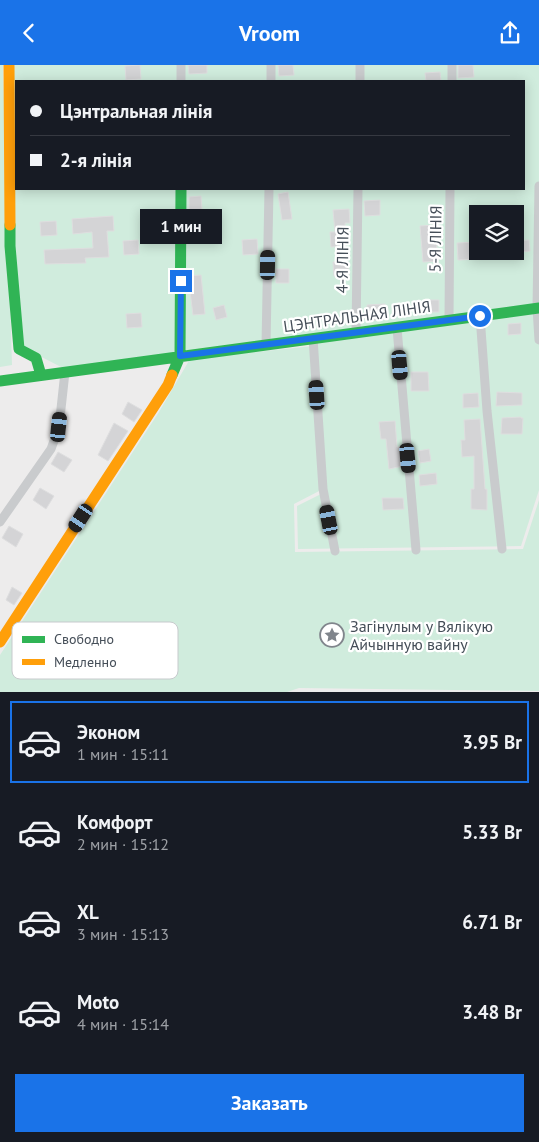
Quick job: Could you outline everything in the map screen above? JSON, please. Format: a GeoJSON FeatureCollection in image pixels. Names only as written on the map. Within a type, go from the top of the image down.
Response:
{"type":"FeatureCollection","features":[{"type":"Feature","properties":{"kind":"street"},"geometry":{"type":"LineString","coordinates":[[9,65],[10,246],[19,349],[36,357],[41,375]]}},
{"type":"Feature","properties":{"kind":"street"},"geometry":{"type":"LineString","coordinates":[[181,65],[181,80]]}},
{"type":"Feature","properties":{"kind":"street"},"geometry":{"type":"LineString","coordinates":[[271,65],[271,80]]}},
{"type":"Feature","properties":{"kind":"street"},"geometry":{"type":"LineString","coordinates":[[360,65],[360,80]]}},
{"type":"Feature","properties":{"kind":"street"},"geometry":{"type":"LineString","coordinates":[[452,65],[452,80]]}},
{"type":"Feature","properties":{"kind":"street"},"geometry":{"type":"LineString","coordinates":[[539,186],[539,339]]}},
{"type":"Feature","properties":{"kind":"street"},"geometry":{"type":"LineString","coordinates":[[12,622],[168,385],[180,356],[181,190]]}},
{"type":"Feature","properties":{"kind":"street"},"geometry":{"type":"LineString","coordinates":[[266,345],[269,190]]}},
{"type":"Feature","properties":{"kind":"street","name":"4-Я ЛІНІЯ"},"geometry":{"type":"LineString","coordinates":[[356,333],[358,190]]}},
{"type":"Feature","properties":{"kind":"street","name":"5-Я ЛІНІЯ"},"geometry":{"type":"LineString","coordinates":[[448,320],[450,190]]}},
{"type":"Feature","properties":{"kind":"street","name":"ЦЭНТРАЛЬНАЯ ЛІНІЯ"},"geometry":{"type":"LineString","coordinates":[[0,381],[538,308]]}},
{"type":"Feature","properties":{"kind":"street"},"geometry":{"type":"LineString","coordinates":[[480,316],[487,411],[502,549]]}},
{"type":"Feature","properties":{"kind":"street"},"geometry":{"type":"LineString","coordinates":[[397,328],[416,550]]}},
{"type":"Feature","properties":{"kind":"street"},"geometry":{"type":"LineString","coordinates":[[312,338],[323,489],[335,551]]}},
{"type":"Feature","properties":{"kind":"street"},"geometry":{"type":"LineString","coordinates":[[0,523],[51,449],[59,427],[65,372]]}},
{"type":"Feature","properties":{"kind":"street"},"geometry":{"type":"LineString","coordinates":[[0,641],[12,623]]}},
{"type":"Feature","properties":{"kind":"green space"},"geometry":{"type":"Polygon","coordinates":[[[0,65],[3,65],[12,365],[0,367],[0,65]]]}},
{"type":"Feature","properties":{"kind":"green space"},"geometry":{"type":"Polygon","coordinates":[[[12,65],[539,65],[539,490],[521,546],[298,549],[297,506],[327,491],[315,334],[65,369],[22,347],[14,246],[12,65]]]}},
{"type":"Feature","properties":{"kind":"green space"},"geometry":{"type":"Polygon","coordinates":[[[313,346],[323,489],[294,504],[295,552],[523,549],[539,500],[539,691],[299,688],[287,692],[0,692],[0,655],[12,637],[12,679],[178,679],[178,622],[22,622],[159,412],[190,359],[313,346]]]}},
{"type":"Feature","properties":{"kind":"building"},"geometry":{"type":"Polygon","coordinates":[[[140,65],[141,79],[126,80],[125,66],[140,65]]]}},
{"type":"Feature","properties":{"kind":"building"},"geometry":{"type":"Polygon","coordinates":[[[188,65],[207,65],[207,73],[189,74],[188,65]]]}},
{"type":"Feature","properties":{"kind":"building"},"geometry":{"type":"Polygon","coordinates":[[[278,65],[293,65],[294,75],[279,76],[278,65]]]}},
{"type":"Feature","properties":{"kind":"building"},"geometry":{"type":"Polygon","coordinates":[[[458,65],[473,65],[474,77],[458,78],[458,65]]]}},
{"type":"Feature","properties":{"kind":"building"},"geometry":{"type":"Polygon","coordinates":[[[440,72],[441,80],[426,80],[425,73],[440,72]]]}},
{"type":"Feature","properties":{"kind":"building"},"geometry":{"type":"Polygon","coordinates":[[[288,192],[292,219],[282,220],[278,194],[288,192]]]}},
{"type":"Feature","properties":{"kind":"building"},"geometry":{"type":"Polygon","coordinates":[[[201,196],[202,210],[189,211],[189,197],[201,196]]]}},
{"type":"Feature","properties":{"kind":"building"},"geometry":{"type":"Polygon","coordinates":[[[380,200],[380,215],[365,216],[364,201],[380,200]]]}},
{"type":"Feature","properties":{"kind":"building"},"geometry":{"type":"Polygon","coordinates":[[[349,209],[350,223],[345,223],[346,246],[331,247],[330,232],[335,232],[333,210],[349,209]]]}},
{"type":"Feature","properties":{"kind":"building"},"geometry":{"type":"Polygon","coordinates":[[[113,216],[114,231],[107,231],[109,257],[85,258],[86,263],[45,264],[44,250],[93,248],[92,232],[73,234],[72,219],[113,216]]]}},
{"type":"Feature","properties":{"kind":"building"},"geometry":{"type":"Polygon","coordinates":[[[56,221],[57,235],[41,236],[40,222],[56,221]]]}},
{"type":"Feature","properties":{"kind":"building"},"geometry":{"type":"Polygon","coordinates":[[[435,225],[438,261],[423,262],[420,226],[435,225]]]}},
{"type":"Feature","properties":{"kind":"building"},"geometry":{"type":"Polygon","coordinates":[[[257,239],[258,254],[243,255],[242,240],[257,239]]]}},
{"type":"Feature","properties":{"kind":"building"},"geometry":{"type":"Polygon","coordinates":[[[138,240],[139,254],[124,255],[123,241],[138,240]]]}},
{"type":"Feature","properties":{"kind":"building"},"geometry":{"type":"Polygon","coordinates":[[[524,240],[529,240],[530,251],[524,251],[524,240]]]}},
{"type":"Feature","properties":{"kind":"building"},"geometry":{"type":"Polygon","coordinates":[[[469,242],[469,259],[458,260],[457,243],[469,242]]]}},
{"type":"Feature","properties":{"kind":"building"},"geometry":{"type":"Polygon","coordinates":[[[348,261],[349,275],[334,276],[333,262],[348,261]]]}},
{"type":"Feature","properties":{"kind":"building"},"geometry":{"type":"Polygon","coordinates":[[[276,269],[289,269],[289,283],[276,283],[276,269]]]}},
{"type":"Feature","properties":{"kind":"building"},"geometry":{"type":"Polygon","coordinates":[[[201,275],[205,314],[193,315],[189,291],[189,276],[201,275]]]}},
{"type":"Feature","properties":{"kind":"building"},"geometry":{"type":"Polygon","coordinates":[[[425,300],[439,300],[439,312],[425,312],[425,300]]]}},
{"type":"Feature","properties":{"kind":"building"},"geometry":{"type":"Polygon","coordinates":[[[385,304],[386,319],[368,321],[367,305],[385,304]]]}},
{"type":"Feature","properties":{"kind":"building"},"geometry":{"type":"Polygon","coordinates":[[[224,305],[227,317],[216,320],[213,308],[224,305]]]}},
{"type":"Feature","properties":{"kind":"building"},"geometry":{"type":"Polygon","coordinates":[[[141,313],[142,327],[127,328],[126,314],[141,313]]]}},
{"type":"Feature","properties":{"kind":"building"},"geometry":{"type":"Polygon","coordinates":[[[521,323],[521,334],[508,335],[508,324],[521,323]]]}},
{"type":"Feature","properties":{"kind":"building"},"geometry":{"type":"Polygon","coordinates":[[[411,372],[428,372],[429,391],[411,391],[411,372]]]}},
{"type":"Feature","properties":{"kind":"building"},"geometry":{"type":"Polygon","coordinates":[[[497,392],[522,393],[522,405],[496,406],[497,392]]]}},
{"type":"Feature","properties":{"kind":"building"},"geometry":{"type":"Polygon","coordinates":[[[478,393],[479,407],[463,408],[463,394],[478,393]]]}},
{"type":"Feature","properties":{"kind":"building"},"geometry":{"type":"Polygon","coordinates":[[[128,402],[142,410],[134,422],[122,414],[128,402]]]}},
{"type":"Feature","properties":{"kind":"building"},"geometry":{"type":"Polygon","coordinates":[[[502,418],[523,418],[522,434],[501,434],[502,418]]]}},
{"type":"Feature","properties":{"kind":"building"},"geometry":{"type":"Polygon","coordinates":[[[480,419],[485,489],[487,489],[487,510],[471,509],[471,489],[474,489],[474,456],[462,457],[461,440],[465,440],[464,420],[480,419]]]}},
{"type":"Feature","properties":{"kind":"building"},"geometry":{"type":"Polygon","coordinates":[[[395,421],[397,447],[401,447],[403,466],[389,469],[386,439],[381,439],[379,422],[395,421]]]}},
{"type":"Feature","properties":{"kind":"building"},"geometry":{"type":"Polygon","coordinates":[[[114,423],[128,431],[108,461],[98,455],[114,423]]]}},
{"type":"Feature","properties":{"kind":"building"},"geometry":{"type":"Polygon","coordinates":[[[429,449],[431,461],[420,463],[418,451],[429,449]]]}},
{"type":"Feature","properties":{"kind":"building"},"geometry":{"type":"Polygon","coordinates":[[[58,452],[72,460],[64,472],[51,464],[58,452]]]}},
{"type":"Feature","properties":{"kind":"building"},"geometry":{"type":"Polygon","coordinates":[[[436,473],[437,484],[420,486],[419,475],[436,473]]]}},
{"type":"Feature","properties":{"kind":"building"},"geometry":{"type":"Polygon","coordinates":[[[40,488],[54,496],[46,509],[33,500],[40,488]]]}},
{"type":"Feature","properties":{"kind":"building"},"geometry":{"type":"Polygon","coordinates":[[[382,498],[403,498],[404,509],[383,510],[382,498]]]}},
{"type":"Feature","properties":{"kind":"building"},"geometry":{"type":"Polygon","coordinates":[[[9,526],[23,534],[16,547],[2,538],[9,526]]]}},
{"type":"Feature","properties":{"kind":"building"},"geometry":{"type":"Polygon","coordinates":[[[12,587],[22,593],[14,605],[6,600],[12,587]]]}},
{"type":"Feature","properties":{"kind":"traffic: fast"},"geometry":{"type":"LineString","coordinates":[[172,375],[180,356],[181,190]]}},
{"type":"Feature","properties":{"kind":"traffic: fast"},"geometry":{"type":"LineString","coordinates":[[10,225],[10,246],[19,349],[36,358],[41,375]]}},
{"type":"Feature","properties":{"kind":"traffic: fast"},"geometry":{"type":"LineString","coordinates":[[0,381],[539,308]]}},
{"type":"Feature","properties":{"kind":"traffic: slow"},"geometry":{"type":"LineString","coordinates":[[9,65],[10,225]]}},
{"type":"Feature","properties":{"kind":"traffic: slow"},"geometry":{"type":"LineString","coordinates":[[13,622],[168,385],[172,375]]}},
{"type":"Feature","properties":{"kind":"traffic: slow"},"geometry":{"type":"LineString","coordinates":[[0,642],[12,624]]}},
{"type":"Feature","properties":{"kind":"place","name":"Загінулым у Вялікую Айчынную вайну"},"geometry":{"type":"Point","coordinates":[332,635]}},
{"type":"Feature","properties":{"kind":"route"},"geometry":{"type":"LineString","coordinates":[[181,281],[180,356],[480,316]]}}]}
